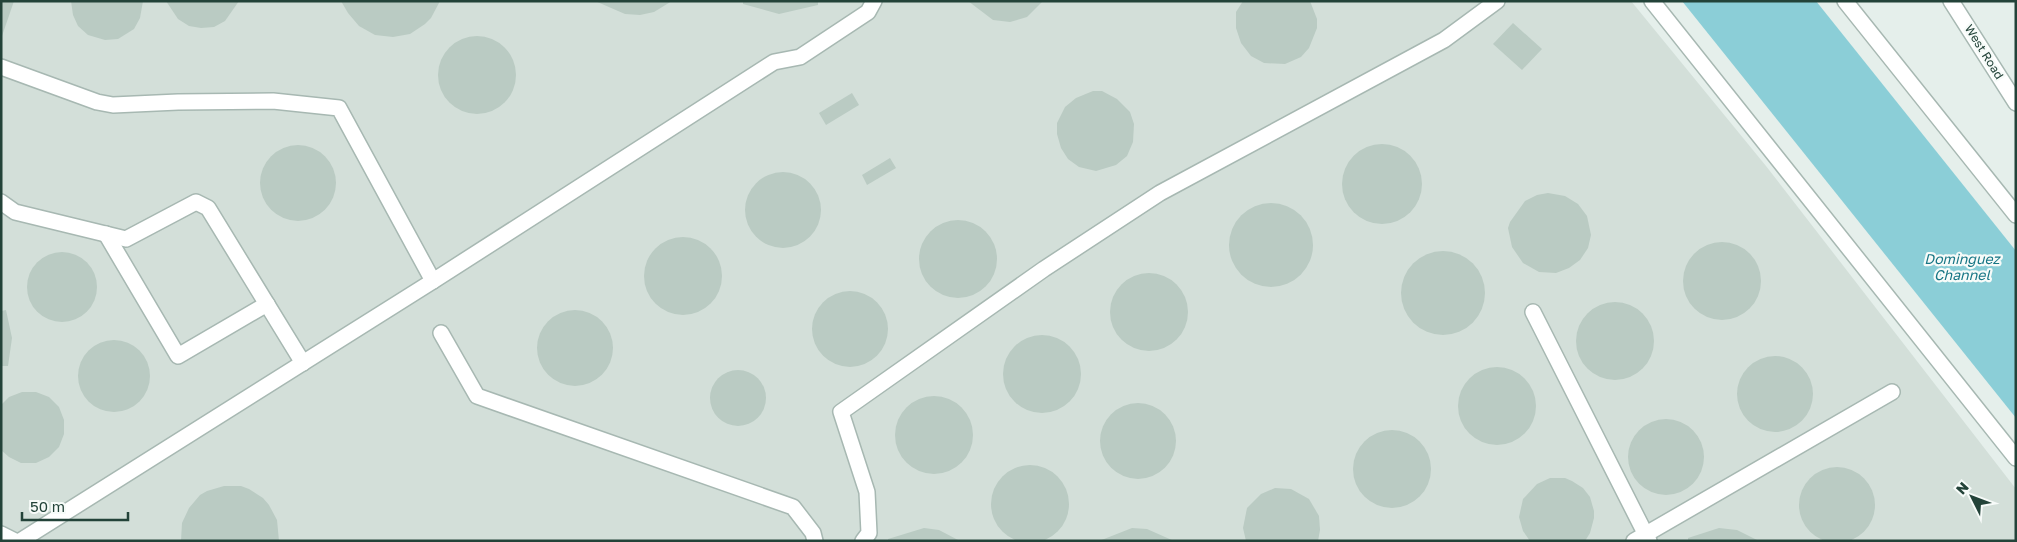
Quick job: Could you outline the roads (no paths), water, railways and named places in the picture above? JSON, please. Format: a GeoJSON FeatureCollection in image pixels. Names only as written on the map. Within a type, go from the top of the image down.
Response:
{"type":"FeatureCollection","features":[{"type":"Feature","properties":{"kind":"lane"},"geometry":{"type":"LineString","coordinates":[[20,541],[433,281],[774,62],[800,57],[868,12],[874,1]]}},
{"type":"Feature","properties":{"kind":"lane"},"geometry":{"type":"LineString","coordinates":[[863,541],[869,533],[867,492],[841,412],[1044,269],[1160,193],[1444,40],[1497,1]]}},
{"type":"Feature","properties":{"kind":"lane"},"geometry":{"type":"LineString","coordinates":[[1652,1],[2016,458]]}},
{"type":"Feature","properties":{"kind":"lane"},"geometry":{"type":"LineString","coordinates":[[1845,1],[2016,215]]}},
{"type":"Feature","properties":{"kind":"lane","name":"West Road"},"geometry":{"type":"LineString","coordinates":[[1951,1],[2016,104]]}},
{"type":"Feature","properties":{"kind":"lane"},"geometry":{"type":"LineString","coordinates":[[1,67],[97,102],[113,105],[273,101],[339,108],[433,281]]}},
{"type":"Feature","properties":{"kind":"lane"},"geometry":{"type":"LineString","coordinates":[[1,202],[15,212],[126,239],[196,202],[208,208],[303,363]]}},
{"type":"Feature","properties":{"kind":"lane"},"geometry":{"type":"LineString","coordinates":[[106,234],[178,356],[267,304]]}},
{"type":"Feature","properties":{"kind":"lane"},"geometry":{"type":"LineString","coordinates":[[1533,312],[1643,539],[1892,392]]}},
{"type":"Feature","properties":{"kind":"lane"},"geometry":{"type":"LineString","coordinates":[[440,333],[477,396],[793,507],[813,533],[815,541]]}},
{"type":"Feature","properties":{"kind":"lane"},"geometry":{"type":"LineString","coordinates":[[1,534],[14,541]]}},
{"type":"Feature","properties":{"kind":"water","name":"Dominguez Channel"},"geometry":{"type":"Polygon","coordinates":[[[1682,1],[1816,1],[2016,251],[2016,418],[1682,1]]]}}]}
